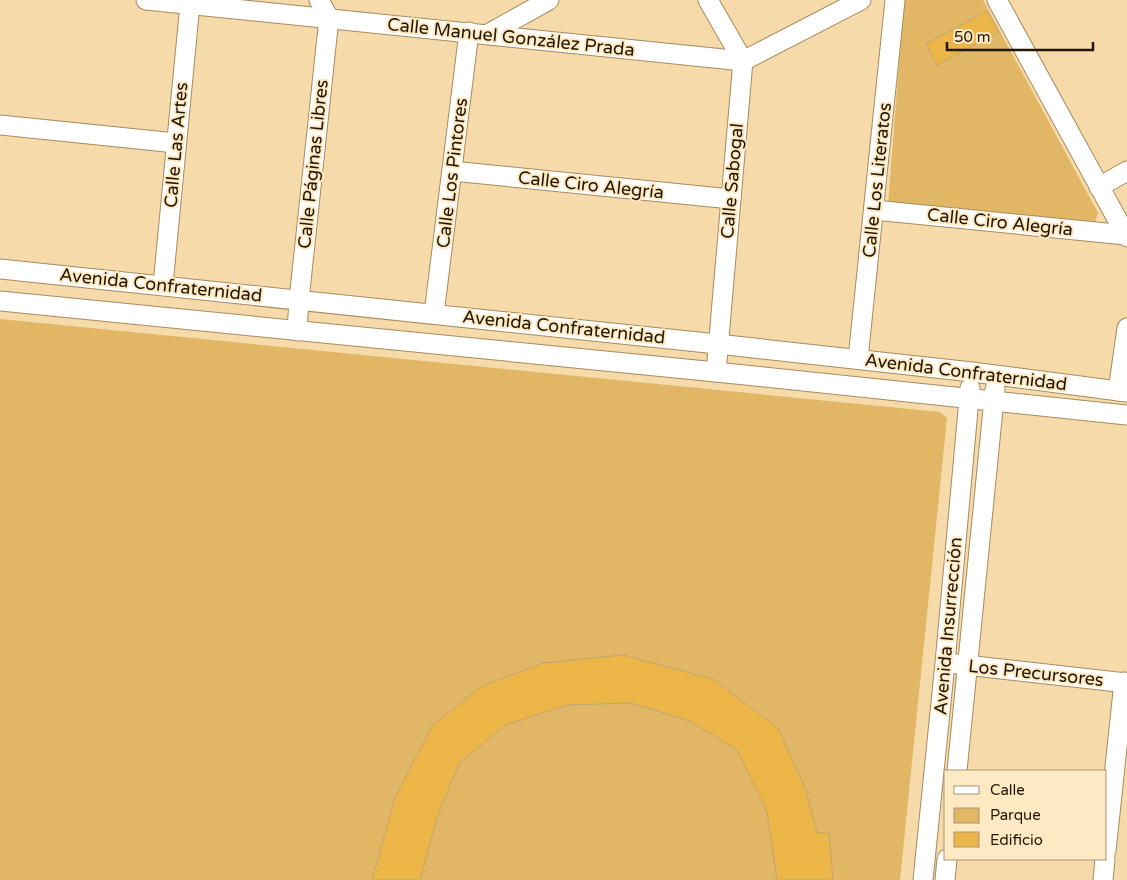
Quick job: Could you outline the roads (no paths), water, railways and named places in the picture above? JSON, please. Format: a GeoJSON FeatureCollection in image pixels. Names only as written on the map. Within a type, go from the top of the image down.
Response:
{"type":"FeatureCollection","features":[{"type":"Feature","properties":{"kind":"street","name":"Calle Manuel González Prada"},"geometry":{"type":"LineString","coordinates":[[146,0],[743,60]]}},
{"type":"Feature","properties":{"kind":"street"},"geometry":{"type":"LineString","coordinates":[[319,0],[329,18]]}},
{"type":"Feature","properties":{"kind":"street"},"geometry":{"type":"LineString","coordinates":[[488,34],[549,0]]}},
{"type":"Feature","properties":{"kind":"street"},"geometry":{"type":"LineString","coordinates":[[708,0],[743,60],[861,0]]}},
{"type":"Feature","properties":{"kind":"street","name":"Calle Los Literatos"},"geometry":{"type":"LineString","coordinates":[[858,359],[895,0]]}},
{"type":"Feature","properties":{"kind":"street"},"geometry":{"type":"LineString","coordinates":[[997,0],[1126,236]]}},
{"type":"Feature","properties":{"kind":"street","name":"Calle Las Artes"},"geometry":{"type":"LineString","coordinates":[[163,285],[190,4]]}},
{"type":"Feature","properties":{"kind":"street","name":"Calle Páginas Libres"},"geometry":{"type":"LineString","coordinates":[[298,331],[299,300],[329,18]]}},
{"type":"Feature","properties":{"kind":"street","name":"Calle Los Pintores"},"geometry":{"type":"LineString","coordinates":[[434,314],[469,32]]}},
{"type":"Feature","properties":{"kind":"street","name":"Calle Sabogal"},"geometry":{"type":"LineString","coordinates":[[716,372],[743,60]]}},
{"type":"Feature","properties":{"kind":"street"},"geometry":{"type":"LineString","coordinates":[[0,126],[176,143]]}},
{"type":"Feature","properties":{"kind":"street","name":"Calle Ciro Alegría"},"geometry":{"type":"LineString","coordinates":[[452,171],[731,199]]}},
{"type":"Feature","properties":{"kind":"street"},"geometry":{"type":"LineString","coordinates":[[1099,187],[1127,171]]}},
{"type":"Feature","properties":{"kind":"street","name":"Calle Ciro Alegría"},"geometry":{"type":"LineString","coordinates":[[874,210],[1126,236]]}},
{"type":"Feature","properties":{"kind":"street","name":"Avenida Confraternidad"},"geometry":{"type":"LineString","coordinates":[[0,269],[996,374],[1123,392]]}},
{"type":"Feature","properties":{"kind":"street","name":"Avenida Confraternidad"},"geometry":{"type":"LineString","coordinates":[[0,301],[1127,415]]}},
{"type":"Feature","properties":{"kind":"street"},"geometry":{"type":"LineString","coordinates":[[1123,392],[1127,328]]}},
{"type":"Feature","properties":{"kind":"street","name":"Avenida Insurrección"},"geometry":{"type":"LineString","coordinates":[[922,880],[945,663],[972,372]]}},
{"type":"Feature","properties":{"kind":"street","name":"Avenida Insurrección"},"geometry":{"type":"LineString","coordinates":[[957,770],[996,374]]}},
{"type":"Feature","properties":{"kind":"street","name":"Los Precursores"},"geometry":{"type":"LineString","coordinates":[[945,663],[968,664],[1125,683]]}},
{"type":"Feature","properties":{"kind":"street"},"geometry":{"type":"LineString","coordinates":[[1107,842],[1125,683]]}},
{"type":"Feature","properties":{"kind":"street"},"geometry":{"type":"LineString","coordinates":[[945,880],[948,860]]}},
{"type":"Feature","properties":{"kind":"street"},"geometry":{"type":"LineString","coordinates":[[1103,880],[1105,860]]}}]}
